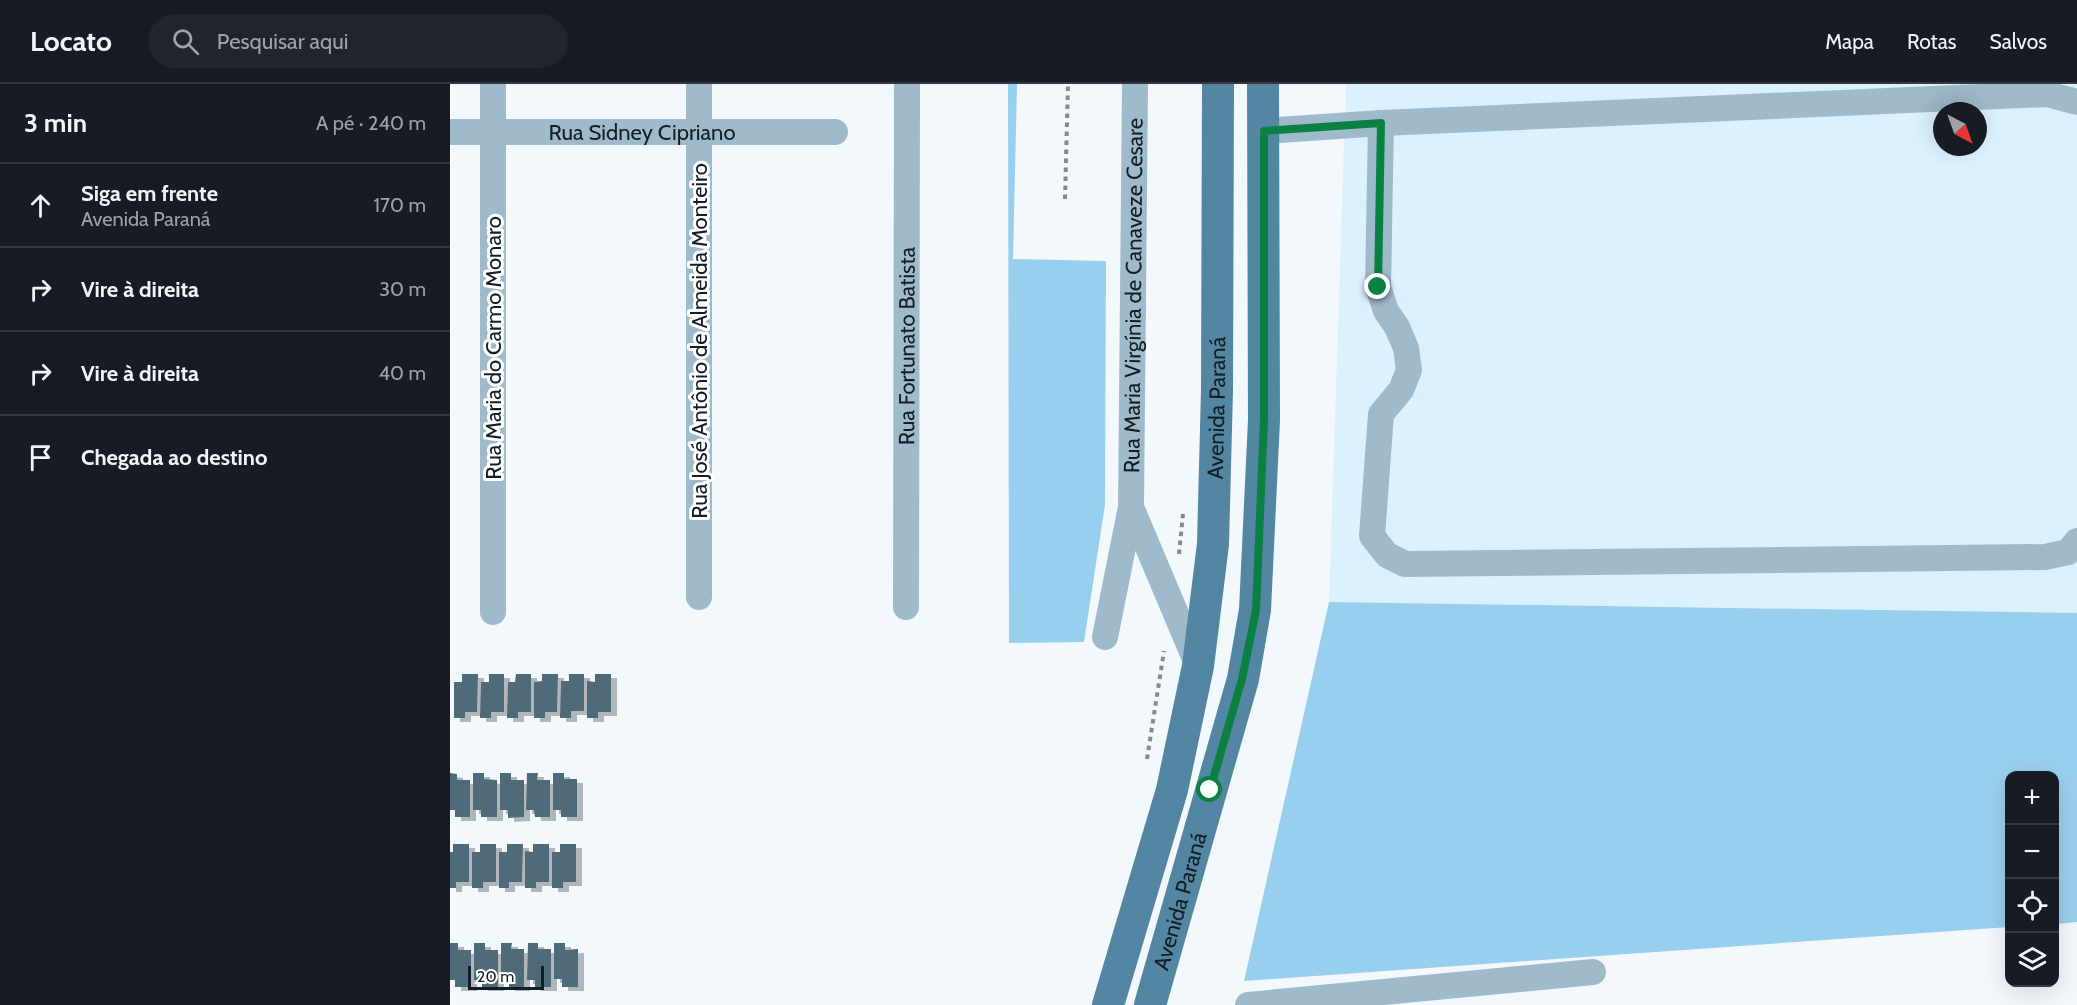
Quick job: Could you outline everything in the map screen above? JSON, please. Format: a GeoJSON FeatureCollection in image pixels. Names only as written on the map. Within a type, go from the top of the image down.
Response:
{"type":"FeatureCollection","features":[{"type":"Feature","properties":{"kind":"main road","name":"Avenida Paraná"},"geometry":{"type":"LineString","coordinates":[[1108,1005],[1172,790],[1198,666],[1213,544],[1217,379],[1218,84]]}},
{"type":"Feature","properties":{"kind":"main road","name":"Avenida Paraná"},"geometry":{"type":"LineString","coordinates":[[1150,1005],[1242,679],[1256,610],[1264,420],[1263,84]]}},
{"type":"Feature","properties":{"kind":"street","name":"Rua Maria do Carmo Monaro"},"geometry":{"type":"LineString","coordinates":[[493,84],[493,612]]}},
{"type":"Feature","properties":{"kind":"street","name":"Rua José Antônio de Almeida Monteiro"},"geometry":{"type":"LineString","coordinates":[[699,84],[699,597]]}},
{"type":"Feature","properties":{"kind":"street","name":"Rua Fortunato Batista"},"geometry":{"type":"LineString","coordinates":[[906,607],[907,84]]}},
{"type":"Feature","properties":{"kind":"street","name":"Rua Maria Virgínia de Canaveze Cesare"},"geometry":{"type":"LineString","coordinates":[[1105,638],[1131,507],[1135,84]]}},
{"type":"Feature","properties":{"kind":"street"},"geometry":{"type":"LineString","coordinates":[[1264,131],[1381,123],[2047,94],[2077,102]]}},
{"type":"Feature","properties":{"kind":"street"},"geometry":{"type":"LineString","coordinates":[[1381,123],[1378,287],[1386,311],[1397,327],[1406,348],[1408,370],[1401,390],[1381,414],[1372,536],[1387,555],[1405,564],[2045,557],[2068,552],[2077,541]]}},
{"type":"Feature","properties":{"kind":"street","name":"Rua Sidney Cipriano"},"geometry":{"type":"LineString","coordinates":[[450,132],[835,132]]}},
{"type":"Feature","properties":{"kind":"street","name":"Rua Maria Virgínia de Canaveze Cesare"},"geometry":{"type":"LineString","coordinates":[[1131,507],[1198,666]]}},
{"type":"Feature","properties":{"kind":"street"},"geometry":{"type":"LineString","coordinates":[[1248,1005],[1593,972]]}},
{"type":"Feature","properties":{"kind":"path"},"geometry":{"type":"LineString","coordinates":[[1065,199],[1068,84]]}},
{"type":"Feature","properties":{"kind":"shaded area"},"geometry":{"type":"Polygon","coordinates":[[[1008,84],[1017,84],[1013,259],[1106,261],[1105,505],[1084,642],[1009,643],[1008,84]]]}},
{"type":"Feature","properties":{"kind":"shaded area"},"geometry":{"type":"Polygon","coordinates":[[[1346,84],[2077,84],[2077,613],[1329,602],[1346,84]]]}},
{"type":"Feature","properties":{"kind":"shaded area"},"geometry":{"type":"Polygon","coordinates":[[[1329,602],[2077,613],[2077,922],[2059,924],[2059,771],[2005,771],[2005,927],[1244,981],[1329,602]]]}},
{"type":"Feature","properties":{"kind":"building"},"geometry":{"type":"Polygon","coordinates":[[[462,674],[478,674],[477,712],[465,712],[465,718],[454,718],[454,682],[462,682],[462,674]]]}},
{"type":"Feature","properties":{"kind":"building"},"geometry":{"type":"Polygon","coordinates":[[[489,674],[504,674],[504,712],[491,712],[491,718],[480,718],[481,682],[489,682],[489,674]]]}},
{"type":"Feature","properties":{"kind":"building"},"geometry":{"type":"Polygon","coordinates":[[[516,674],[531,674],[531,712],[518,712],[518,718],[507,718],[508,682],[515,682],[516,674]]]}},
{"type":"Feature","properties":{"kind":"building"},"geometry":{"type":"Polygon","coordinates":[[[542,674],[558,674],[557,712],[545,712],[545,718],[534,718],[534,682],[542,681],[542,674]]]}},
{"type":"Feature","properties":{"kind":"building"},"geometry":{"type":"Polygon","coordinates":[[[569,674],[584,674],[584,711],[571,711],[571,718],[560,718],[561,681],[569,681],[569,674]]]}},
{"type":"Feature","properties":{"kind":"building"},"geometry":{"type":"Polygon","coordinates":[[[595,674],[611,674],[611,712],[598,712],[598,718],[587,718],[587,681],[595,682],[595,674]]]}},
{"type":"Feature","properties":{"kind":"building"},"geometry":{"type":"Polygon","coordinates":[[[450,773],[457,774],[457,780],[470,780],[470,817],[455,817],[455,810],[450,810],[450,773]]]}},
{"type":"Feature","properties":{"kind":"building"},"geometry":{"type":"Polygon","coordinates":[[[473,773],[484,773],[484,779],[497,780],[497,817],[481,817],[481,810],[473,810],[473,773]]]}},
{"type":"Feature","properties":{"kind":"building"},"geometry":{"type":"Polygon","coordinates":[[[500,773],[511,773],[511,780],[524,780],[524,817],[508,818],[508,810],[500,810],[500,773]]]}},
{"type":"Feature","properties":{"kind":"building"},"geometry":{"type":"Polygon","coordinates":[[[527,773],[538,773],[537,780],[550,780],[550,817],[535,817],[534,810],[526,810],[527,773]]]}},
{"type":"Feature","properties":{"kind":"building"},"geometry":{"type":"Polygon","coordinates":[[[553,773],[564,773],[564,779],[577,779],[577,817],[561,817],[561,810],[553,810],[553,773]]]}},
{"type":"Feature","properties":{"kind":"building"},"geometry":{"type":"Polygon","coordinates":[[[453,844],[469,844],[469,882],[456,882],[456,888],[450,888],[450,852],[453,852],[453,844]]]}},
{"type":"Feature","properties":{"kind":"building"},"geometry":{"type":"Polygon","coordinates":[[[480,844],[496,844],[496,882],[483,882],[483,888],[472,888],[472,852],[480,852],[480,844]]]}},
{"type":"Feature","properties":{"kind":"building"},"geometry":{"type":"Polygon","coordinates":[[[507,844],[523,844],[522,882],[509,882],[509,888],[499,888],[499,852],[507,852],[507,844]]]}},
{"type":"Feature","properties":{"kind":"building"},"geometry":{"type":"Polygon","coordinates":[[[533,844],[549,844],[549,882],[536,882],[536,888],[525,888],[525,851],[533,852],[533,844]]]}},
{"type":"Feature","properties":{"kind":"building"},"geometry":{"type":"Polygon","coordinates":[[[560,844],[576,844],[576,882],[563,882],[563,888],[552,888],[552,852],[560,852],[560,844]]]}},
{"type":"Feature","properties":{"kind":"building"},"geometry":{"type":"Polygon","coordinates":[[[450,943],[458,943],[458,950],[471,950],[471,987],[455,987],[455,980],[450,980],[450,943]]]}},
{"type":"Feature","properties":{"kind":"building"},"geometry":{"type":"Polygon","coordinates":[[[474,943],[485,943],[485,950],[498,950],[498,987],[482,987],[482,980],[474,980],[474,943]]]}},
{"type":"Feature","properties":{"kind":"building"},"geometry":{"type":"Polygon","coordinates":[[[501,943],[512,943],[511,949],[524,949],[524,987],[509,987],[509,980],[501,980],[501,943]]]}},
{"type":"Feature","properties":{"kind":"building"},"geometry":{"type":"Polygon","coordinates":[[[528,943],[538,943],[538,949],[551,949],[551,987],[535,987],[535,980],[527,980],[528,943]]]}},
{"type":"Feature","properties":{"kind":"building"},"geometry":{"type":"Polygon","coordinates":[[[554,943],[565,943],[565,950],[578,949],[578,987],[562,987],[562,979],[554,979],[554,943]]]}},
{"type":"Feature","properties":{"kind":"route"},"geometry":{"type":"LineString","coordinates":[[1210,790],[1242,679],[1256,610],[1264,420],[1264,131],[1381,123],[1378,287]]}}]}
